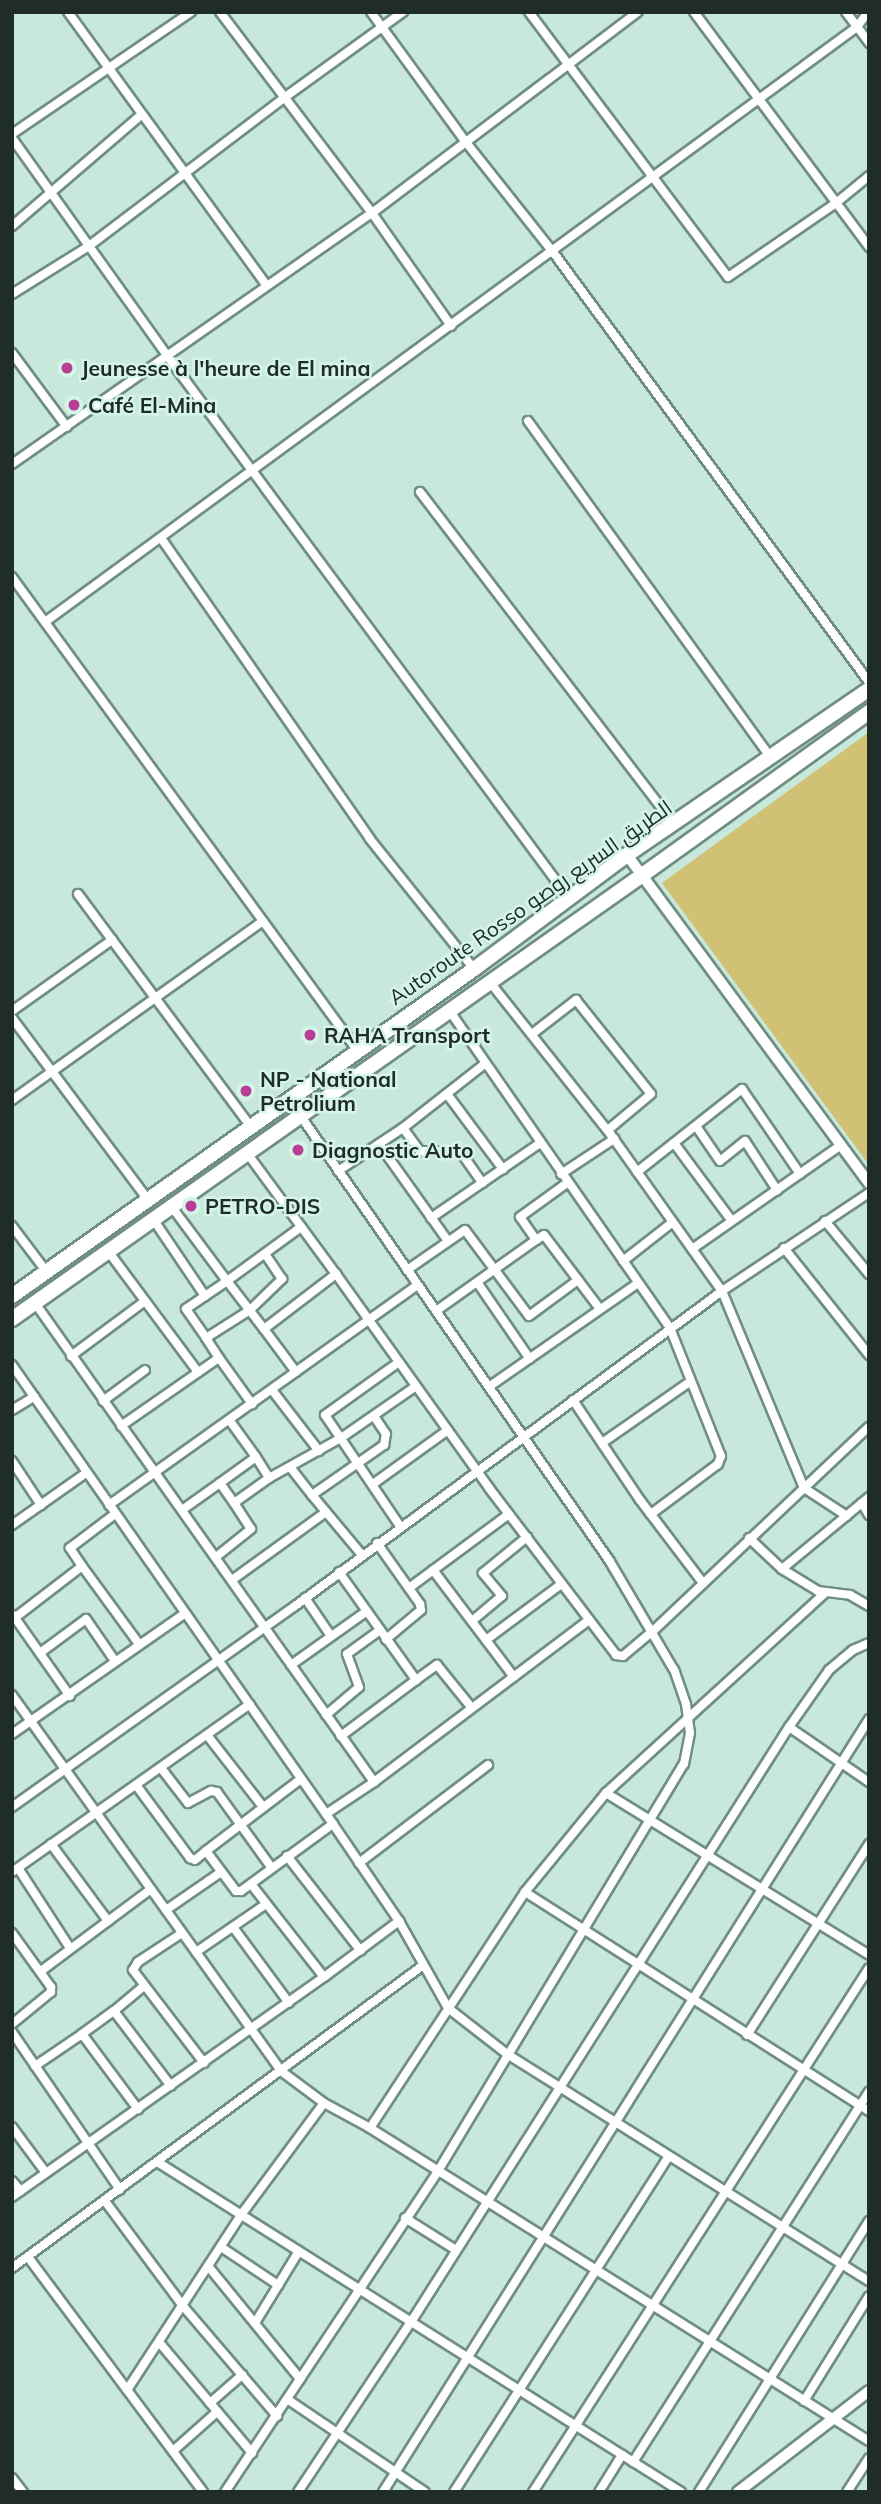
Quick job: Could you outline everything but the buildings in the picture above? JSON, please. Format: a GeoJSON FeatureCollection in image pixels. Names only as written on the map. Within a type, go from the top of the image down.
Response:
{"type":"FeatureCollection","features":[{"type":"Feature","properties":{"kind":"highway","name":"Autoroute Rosso الطريق السريع روصو"},"geometry":{"type":"LineString","coordinates":[[12,1296],[474,969],[627,855],[869,689]]}},
{"type":"Feature","properties":{"kind":"highway","name":"Autoroute Rosso الطريق السريع روصو"},"geometry":{"type":"LineString","coordinates":[[12,1319],[869,712]]}},
{"type":"Feature","properties":{"kind":"street"},"geometry":{"type":"LineString","coordinates":[[68,12],[267,285]]}},
{"type":"Feature","properties":{"kind":"street"},"geometry":{"type":"LineString","coordinates":[[191,12],[12,136],[168,357],[568,897]]}},
{"type":"Feature","properties":{"kind":"street"},"geometry":{"type":"LineString","coordinates":[[220,12],[372,213],[452,326]]}},
{"type":"Feature","properties":{"kind":"street"},"geometry":{"type":"LineString","coordinates":[[371,12],[869,682]]}},
{"type":"Feature","properties":{"kind":"street"},"geometry":{"type":"LineString","coordinates":[[12,294],[89,246],[284,98],[403,12]]}},
{"type":"Feature","properties":{"kind":"street"},"geometry":{"type":"LineString","coordinates":[[528,12],[729,276],[836,203],[869,176]]}},
{"type":"Feature","properties":{"kind":"street"},"geometry":{"type":"LineString","coordinates":[[12,464],[372,213],[638,12]]}},
{"type":"Feature","properties":{"kind":"street"},"geometry":{"type":"LineString","coordinates":[[694,12],[869,247]]}},
{"type":"Feature","properties":{"kind":"street"},"geometry":{"type":"LineString","coordinates":[[846,12],[869,43]]}},
{"type":"Feature","properties":{"kind":"street"},"geometry":{"type":"LineString","coordinates":[[45,622],[857,27],[868,12]]}},
{"type":"Feature","properties":{"kind":"street"},"geometry":{"type":"LineString","coordinates":[[12,226],[141,115]]}},
{"type":"Feature","properties":{"kind":"street"},"geometry":{"type":"LineString","coordinates":[[12,353],[67,427]]}},
{"type":"Feature","properties":{"kind":"street"},"geometry":{"type":"LineString","coordinates":[[528,421],[771,758]]}},
{"type":"Feature","properties":{"kind":"street"},"geometry":{"type":"LineString","coordinates":[[420,492],[674,824]]}},
{"type":"Feature","properties":{"kind":"street"},"geometry":{"type":"LineString","coordinates":[[161,538],[363,829],[474,969]]}},
{"type":"Feature","properties":{"kind":"street"},"geometry":{"type":"LineString","coordinates":[[12,577],[357,1050]]}},
{"type":"Feature","properties":{"kind":"street"},"geometry":{"type":"LineString","coordinates":[[627,855],[869,1183]]}},
{"type":"Feature","properties":{"kind":"street"},"geometry":{"type":"LineString","coordinates":[[78,894],[251,1127]]}},
{"type":"Feature","properties":{"kind":"street"},"geometry":{"type":"LineString","coordinates":[[12,1100],[262,921]]}},
{"type":"Feature","properties":{"kind":"street"},"geometry":{"type":"LineString","coordinates":[[12,1011],[112,940]]}},
{"type":"Feature","properties":{"kind":"street"},"geometry":{"type":"LineString","coordinates":[[489,981],[608,1130],[722,1291],[804,1488],[847,1516]]}},
{"type":"Feature","properties":{"kind":"street"},"geometry":{"type":"LineString","coordinates":[[532,1034],[576,1000],[651,1094],[608,1130]]}},
{"type":"Feature","properties":{"kind":"street"},"geometry":{"type":"LineString","coordinates":[[449,1010],[670,1328],[720,1460],[651,1514]]}},
{"type":"Feature","properties":{"kind":"street"},"geometry":{"type":"LineString","coordinates":[[12,1018],[148,1200]]}},
{"type":"Feature","properties":{"kind":"street"},"geometry":{"type":"LineString","coordinates":[[338,1171],[403,1128],[486,1063]]}},
{"type":"Feature","properties":{"kind":"street"},"geometry":{"type":"LineString","coordinates":[[637,1172],[742,1089],[800,1174]]}},
{"type":"Feature","properties":{"kind":"street"},"geometry":{"type":"LineString","coordinates":[[447,1094],[503,1168]]}},
{"type":"Feature","properties":{"kind":"street"},"geometry":{"type":"LineString","coordinates":[[225,2492],[277,2416],[357,2288],[438,2171],[688,1754],[689,1718],[683,1690],[653,1631],[526,1436],[417,1285],[300,1115]]}},
{"type":"Feature","properties":{"kind":"street"},"geometry":{"type":"LineString","coordinates":[[695,1126],[720,1161],[745,1141],[777,1190]]}},
{"type":"Feature","properties":{"kind":"street"},"geometry":{"type":"LineString","coordinates":[[403,1128],[420,1151],[460,1151],[482,1183]]}},
{"type":"Feature","properties":{"kind":"street"},"geometry":{"type":"LineString","coordinates":[[562,1174],[614,1139]]}},
{"type":"Feature","properties":{"kind":"street"},"geometry":{"type":"LineString","coordinates":[[431,1218],[540,1143]]}},
{"type":"Feature","properties":{"kind":"street"},"geometry":{"type":"LineString","coordinates":[[674,1143],[732,1221]]}},
{"type":"Feature","properties":{"kind":"street"},"geometry":{"type":"LineString","coordinates":[[379,1144],[448,1241]]}},
{"type":"Feature","properties":{"kind":"street"},"geometry":{"type":"LineString","coordinates":[[692,1249],[841,1145]]}},
{"type":"Feature","properties":{"kind":"street"},"geometry":{"type":"LineString","coordinates":[[247,1152],[560,1585],[615,1655],[623,1656],[653,1631],[869,1427]]}},
{"type":"Feature","properties":{"kind":"street"},"geometry":{"type":"LineString","coordinates":[[536,1240],[520,1217],[568,1183]]}},
{"type":"Feature","properties":{"kind":"street"},"geometry":{"type":"LineString","coordinates":[[12,1807],[264,1628],[670,1328],[784,1248],[869,1193]]}},
{"type":"Feature","properties":{"kind":"street"},"geometry":{"type":"LineString","coordinates":[[172,1206],[296,1372]]}},
{"type":"Feature","properties":{"kind":"street"},"geometry":{"type":"LineString","coordinates":[[153,1219],[205,1296]]}},
{"type":"Feature","properties":{"kind":"street"},"geometry":{"type":"LineString","coordinates":[[825,1221],[869,1274]]}},
{"type":"Feature","properties":{"kind":"street"},"geometry":{"type":"LineString","coordinates":[[623,1261],[673,1222]]}},
{"type":"Feature","properties":{"kind":"street"},"geometry":{"type":"LineString","coordinates":[[12,1226],[46,1271]]}},
{"type":"Feature","properties":{"kind":"street"},"geometry":{"type":"LineString","coordinates":[[253,1404],[186,1309],[301,1227]]}},
{"type":"Feature","properties":{"kind":"street"},"geometry":{"type":"LineString","coordinates":[[407,1270],[465,1230],[529,1316],[578,1280]]}},
{"type":"Feature","properties":{"kind":"street"},"geometry":{"type":"LineString","coordinates":[[436,1311],[544,1235],[600,1309]]}},
{"type":"Feature","properties":{"kind":"street"},"geometry":{"type":"LineString","coordinates":[[784,1248],[869,1355]]}},
{"type":"Feature","properties":{"kind":"street"},"geometry":{"type":"LineString","coordinates":[[108,1251],[198,1372]]}},
{"type":"Feature","properties":{"kind":"street"},"geometry":{"type":"LineString","coordinates":[[206,1338],[250,1310],[282,1279],[265,1254]]}},
{"type":"Feature","properties":{"kind":"street"},"geometry":{"type":"LineString","coordinates":[[264,1329],[336,1275]]}},
{"type":"Feature","properties":{"kind":"street"},"geometry":{"type":"LineString","coordinates":[[477,1282],[530,1359]]}},
{"type":"Feature","properties":{"kind":"street"},"geometry":{"type":"LineString","coordinates":[[490,1386],[638,1283]]}},
{"type":"Feature","properties":{"kind":"street"},"geometry":{"type":"LineString","coordinates":[[109,1505],[417,1285]]}},
{"type":"Feature","properties":{"kind":"street"},"geometry":{"type":"LineString","coordinates":[[71,1356],[145,1301]]}},
{"type":"Feature","properties":{"kind":"street"},"geometry":{"type":"LineString","coordinates":[[35,1303],[374,1782]]}},
{"type":"Feature","properties":{"kind":"street"},"geometry":{"type":"LineString","coordinates":[[121,1426],[219,1357]]}},
{"type":"Feature","properties":{"kind":"street"},"geometry":{"type":"LineString","coordinates":[[399,1362],[325,1415],[400,1526]]}},
{"type":"Feature","properties":{"kind":"street"},"geometry":{"type":"LineString","coordinates":[[12,1366],[399,1921],[448,2008],[507,2054],[869,2281]]}},
{"type":"Feature","properties":{"kind":"street"},"geometry":{"type":"LineString","coordinates":[[103,1401],[145,1370]]}},
{"type":"Feature","properties":{"kind":"street"},"geometry":{"type":"LineString","coordinates":[[602,1443],[691,1381]]}},
{"type":"Feature","properties":{"kind":"street"},"geometry":{"type":"LineString","coordinates":[[234,1503],[269,1478],[341,1438],[416,1386]]}},
{"type":"Feature","properties":{"kind":"street"},"geometry":{"type":"LineString","coordinates":[[272,1390],[319,1451]]}},
{"type":"Feature","properties":{"kind":"street"},"geometry":{"type":"LineString","coordinates":[[12,1410],[34,1396]]}},
{"type":"Feature","properties":{"kind":"street"},"geometry":{"type":"LineString","coordinates":[[573,1400],[651,1514],[703,1583]]}},
{"type":"Feature","properties":{"kind":"street"},"geometry":{"type":"LineString","coordinates":[[312,1495],[359,1464],[387,1438],[374,1416]]}},
{"type":"Feature","properties":{"kind":"street"},"geometry":{"type":"LineString","coordinates":[[230,1420],[269,1478]]}},
{"type":"Feature","properties":{"kind":"street"},"geometry":{"type":"LineString","coordinates":[[373,1484],[448,1430]]}},
{"type":"Feature","properties":{"kind":"street"},"geometry":{"type":"LineString","coordinates":[[182,1510],[256,1457]]}},
{"type":"Feature","properties":{"kind":"street"},"geometry":{"type":"LineString","coordinates":[[12,1461],[41,1504]]}},
{"type":"Feature","properties":{"kind":"street"},"geometry":{"type":"LineString","coordinates":[[290,1467],[362,1555]]}},
{"type":"Feature","properties":{"kind":"street"},"geometry":{"type":"LineString","coordinates":[[12,1525],[86,1473]]}},
{"type":"Feature","properties":{"kind":"street"},"geometry":{"type":"LineString","coordinates":[[216,1557],[251,1529],[220,1483]]}},
{"type":"Feature","properties":{"kind":"street"},"geometry":{"type":"LineString","coordinates":[[782,1569],[865,1500],[869,1515]]}},
{"type":"Feature","properties":{"kind":"street"},"geometry":{"type":"LineString","coordinates":[[232,1580],[326,1512]]}},
{"type":"Feature","properties":{"kind":"street"},"geometry":{"type":"LineString","coordinates":[[115,1514],[70,1548],[139,1644]]}},
{"type":"Feature","properties":{"kind":"street"},"geometry":{"type":"LineString","coordinates":[[409,1588],[509,1514]]}},
{"type":"Feature","properties":{"kind":"street"},"geometry":{"type":"LineString","coordinates":[[472,1621],[502,1596],[483,1573],[527,1536]]}},
{"type":"Feature","properties":{"kind":"street"},"geometry":{"type":"LineString","coordinates":[[749,1538],[782,1569],[818,1591],[850,1595],[869,1606]]}},
{"type":"Feature","properties":{"kind":"street"},"geometry":{"type":"LineString","coordinates":[[377,1543],[420,1604],[421,1610],[386,1639]]}},
{"type":"Feature","properties":{"kind":"street"},"geometry":{"type":"LineString","coordinates":[[70,1696],[13,1617],[82,1566]]}},
{"type":"Feature","properties":{"kind":"street"},"geometry":{"type":"LineString","coordinates":[[433,1570],[514,1676]]}},
{"type":"Feature","properties":{"kind":"street"},"geometry":{"type":"LineString","coordinates":[[339,1572],[416,1680]]}},
{"type":"Feature","properties":{"kind":"street"},"geometry":{"type":"LineString","coordinates":[[486,1640],[560,1585]]}},
{"type":"Feature","properties":{"kind":"street"},"geometry":{"type":"LineString","coordinates":[[370,2128],[526,1892],[606,1793],[825,1593]]}},
{"type":"Feature","properties":{"kind":"street"},"geometry":{"type":"LineString","coordinates":[[305,1598],[331,1636]]}},
{"type":"Feature","properties":{"kind":"street"},"geometry":{"type":"LineString","coordinates":[[290,1665],[367,1611]]}},
{"type":"Feature","properties":{"kind":"street"},"geometry":{"type":"LineString","coordinates":[[12,1734],[184,1614]]}},
{"type":"Feature","properties":{"kind":"street"},"geometry":{"type":"LineString","coordinates":[[40,1653],[86,1619],[115,1661]]}},
{"type":"Feature","properties":{"kind":"street"},"geometry":{"type":"LineString","coordinates":[[326,1815],[588,1621]]}},
{"type":"Feature","properties":{"kind":"street"},"geometry":{"type":"LineString","coordinates":[[326,1715],[359,1687],[347,1654],[380,1630]]}},
{"type":"Feature","properties":{"kind":"street"},"geometry":{"type":"LineString","coordinates":[[298,2492],[411,2322],[789,1727],[830,1670],[853,1650],[869,1643]]}},
{"type":"Feature","properties":{"kind":"street"},"geometry":{"type":"LineString","coordinates":[[341,1736],[437,1665],[472,1708]]}},
{"type":"Feature","properties":{"kind":"street"},"geometry":{"type":"LineString","coordinates":[[12,1695],[281,2071],[324,2103],[370,2128],[651,2307],[869,2441]]}},
{"type":"Feature","properties":{"kind":"street"},"geometry":{"type":"LineString","coordinates":[[70,1948],[15,1870],[250,1704]]}},
{"type":"Feature","properties":{"kind":"street"},"geometry":{"type":"LineString","coordinates":[[383,2492],[869,1719]]}},
{"type":"Feature","properties":{"kind":"street"},"geometry":{"type":"LineString","coordinates":[[789,1727],[869,1782]]}},
{"type":"Feature","properties":{"kind":"street"},"geometry":{"type":"LineString","coordinates":[[207,1735],[263,1807]]}},
{"type":"Feature","properties":{"kind":"street"},"geometry":{"type":"LineString","coordinates":[[359,1863],[488,1765]]}},
{"type":"Feature","properties":{"kind":"street"},"geometry":{"type":"LineString","coordinates":[[160,1768],[188,1803],[214,1791],[241,1823],[271,1867]]}},
{"type":"Feature","properties":{"kind":"street"},"geometry":{"type":"LineString","coordinates":[[136,1785],[190,1858],[195,1860],[301,1779]]}},
{"type":"Feature","properties":{"kind":"street"},"geometry":{"type":"LineString","coordinates":[[606,1793],[869,1955]]}},
{"type":"Feature","properties":{"kind":"street"},"geometry":{"type":"LineString","coordinates":[[206,1851],[236,1891],[241,1891],[333,1824]]}},
{"type":"Feature","properties":{"kind":"street"},"geometry":{"type":"LineString","coordinates":[[51,1844],[108,1921]]}},
{"type":"Feature","properties":{"kind":"street"},"geometry":{"type":"LineString","coordinates":[[747,2035],[869,1844]]}},
{"type":"Feature","properties":{"kind":"street"},"geometry":{"type":"LineString","coordinates":[[287,1856],[361,1951]]}},
{"type":"Feature","properties":{"kind":"street"},"geometry":{"type":"LineString","coordinates":[[166,1910],[221,1872]]}},
{"type":"Feature","properties":{"kind":"street"},"geometry":{"type":"LineString","coordinates":[[251,1884],[324,1977]]}},
{"type":"Feature","properties":{"kind":"street"},"geometry":{"type":"LineString","coordinates":[[41,1972],[151,1889]]}},
{"type":"Feature","properties":{"kind":"street"},"geometry":{"type":"LineString","coordinates":[[526,1892],[581,1930],[869,2111]]}},
{"type":"Feature","properties":{"kind":"street"},"geometry":{"type":"LineString","coordinates":[[196,1952],[266,1904]]}},
{"type":"Feature","properties":{"kind":"street"},"geometry":{"type":"LineString","coordinates":[[12,2197],[252,2030],[399,1921]]}},
{"type":"Feature","properties":{"kind":"street"},"geometry":{"type":"LineString","coordinates":[[233,1927],[289,2003]]}},
{"type":"Feature","properties":{"kind":"street"},"geometry":{"type":"LineString","coordinates":[[12,1933],[41,1972],[51,1992],[12,2024]]}},
{"type":"Feature","properties":{"kind":"street"},"geometry":{"type":"LineString","coordinates":[[182,1933],[133,1970],[143,1987],[204,2063]]}},
{"type":"Feature","properties":{"kind":"street"},"geometry":{"type":"LineString","coordinates":[[12,2268],[159,2163],[422,1966]]}},
{"type":"Feature","properties":{"kind":"street"},"geometry":{"type":"LineString","coordinates":[[533,2492],[869,1968]]}},
{"type":"Feature","properties":{"kind":"street"},"geometry":{"type":"LineString","coordinates":[[35,2066],[114,2011],[143,1987]]}},
{"type":"Feature","properties":{"kind":"street"},"geometry":{"type":"LineString","coordinates":[[114,2011],[171,2086]]}},
{"type":"Feature","properties":{"kind":"street"},"geometry":{"type":"LineString","coordinates":[[12,2032],[120,2190]]}},
{"type":"Feature","properties":{"kind":"street"},"geometry":{"type":"LineString","coordinates":[[82,2034],[138,2109]]}},
{"type":"Feature","properties":{"kind":"street"},"geometry":{"type":"LineString","coordinates":[[12,2050],[20,2044]]}},
{"type":"Feature","properties":{"kind":"street"},"geometry":{"type":"LineString","coordinates":[[633,2462],[869,2092]]}},
{"type":"Feature","properties":{"kind":"street"},"geometry":{"type":"LineString","coordinates":[[127,2390],[220,2247],[324,2103]]}},
{"type":"Feature","properties":{"kind":"street"},"geometry":{"type":"LineString","coordinates":[[12,2127],[46,2173]]}},
{"type":"Feature","properties":{"kind":"street"},"geometry":{"type":"LineString","coordinates":[[454,2492],[669,2156]]}},
{"type":"Feature","properties":{"kind":"street"},"geometry":{"type":"LineString","coordinates":[[159,2163],[681,2492]]}},
{"type":"Feature","properties":{"kind":"street"},"geometry":{"type":"LineString","coordinates":[[12,2181],[20,2191]]}},
{"type":"Feature","properties":{"kind":"street"},"geometry":{"type":"LineString","coordinates":[[105,2201],[183,2306],[277,2416]]}},
{"type":"Feature","properties":{"kind":"street"},"geometry":{"type":"LineString","coordinates":[[405,2218],[456,2250]]}},
{"type":"Feature","properties":{"kind":"street"},"geometry":{"type":"LineString","coordinates":[[699,2492],[869,2221]]}},
{"type":"Feature","properties":{"kind":"street"},"geometry":{"type":"LineString","coordinates":[[220,2247],[278,2285]]}},
{"type":"Feature","properties":{"kind":"street"},"geometry":{"type":"LineString","coordinates":[[255,2323],[299,2251]]}},
{"type":"Feature","properties":{"kind":"street"},"geometry":{"type":"LineString","coordinates":[[28,2257],[203,2492]]}},
{"type":"Feature","properties":{"kind":"street"},"geometry":{"type":"LineString","coordinates":[[208,2266],[300,2379]]}},
{"type":"Feature","properties":{"kind":"street"},"geometry":{"type":"LineString","coordinates":[[804,2401],[869,2296]]}},
{"type":"Feature","properties":{"kind":"street"},"geometry":{"type":"LineString","coordinates":[[159,2342],[252,2453]]}},
{"type":"Feature","properties":{"kind":"street"},"geometry":{"type":"LineString","coordinates":[[210,2403],[242,2375]]}},
{"type":"Feature","properties":{"kind":"street"},"geometry":{"type":"LineString","coordinates":[[738,2492],[869,2391]]}},
{"type":"Feature","properties":{"kind":"street"},"geometry":{"type":"LineString","coordinates":[[287,2399],[425,2492]]}},
{"type":"Feature","properties":{"kind":"street"},"geometry":{"type":"LineString","coordinates":[[173,2451],[217,2412]]}},
{"type":"Feature","properties":{"kind":"street"},"geometry":{"type":"LineString","coordinates":[[598,2492],[622,2455]]}},
{"type":"Feature","properties":{"kind":"street"},"geometry":{"type":"LineString","coordinates":[[847,2492],[869,2458]]}},
{"type":"Feature","properties":{"kind":"street"},"geometry":{"type":"LineString","coordinates":[[12,2477],[23,2492]]}},
{"type":"Feature","properties":{"kind":"shaded area"},"geometry":{"type":"Polygon","coordinates":[[[869,732],[869,1165],[662,883],[869,732]]]}},
{"type":"Feature","properties":{"kind":"place","name":"Jeunesse à l'heure de El mina"},"geometry":{"type":"Point","coordinates":[67,368]}},
{"type":"Feature","properties":{"kind":"place","name":"Café El-Mina"},"geometry":{"type":"Point","coordinates":[74,405]}},
{"type":"Feature","properties":{"kind":"place","name":"RAHA Transport"},"geometry":{"type":"Point","coordinates":[310,1035]}},
{"type":"Feature","properties":{"kind":"place","name":"NP - National Petrolium"},"geometry":{"type":"Point","coordinates":[246,1091]}},
{"type":"Feature","properties":{"kind":"place","name":"Diagnostic Auto"},"geometry":{"type":"Point","coordinates":[298,1150]}},
{"type":"Feature","properties":{"kind":"place","name":"PETRO-DIS"},"geometry":{"type":"Point","coordinates":[191,1206]}}]}
